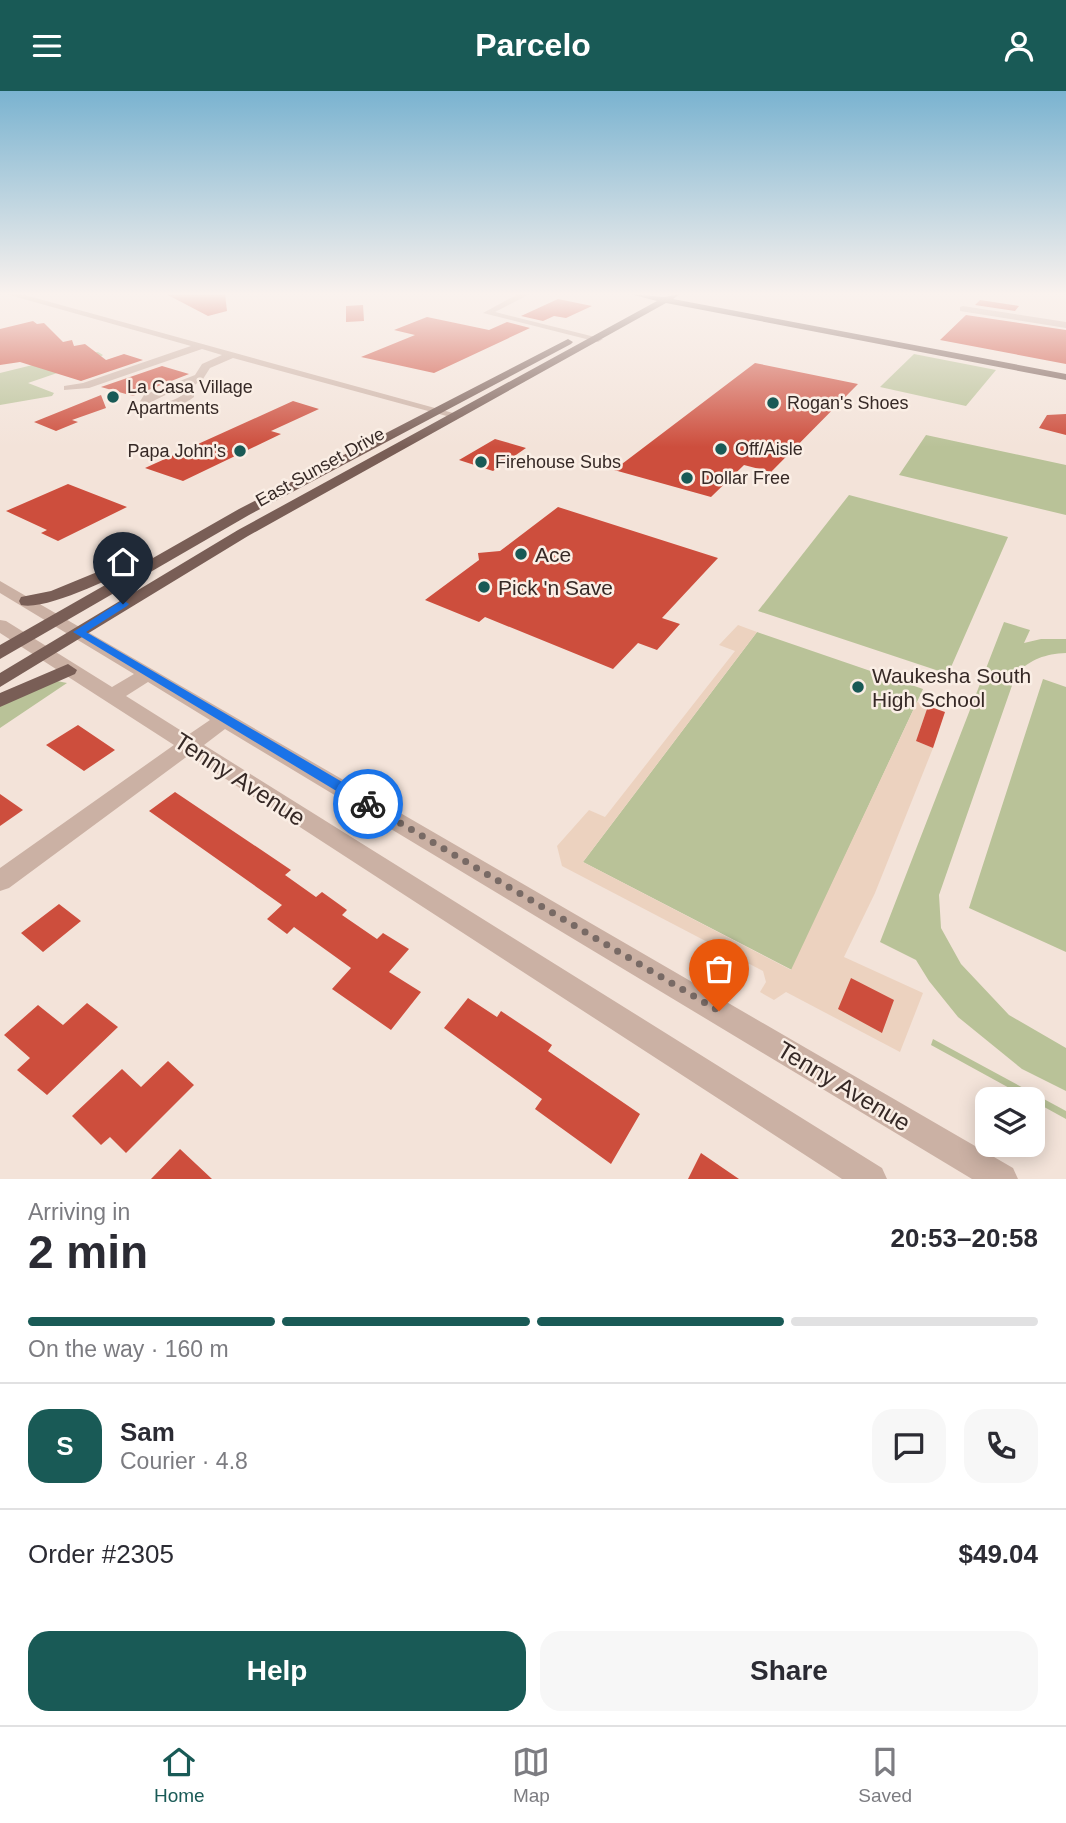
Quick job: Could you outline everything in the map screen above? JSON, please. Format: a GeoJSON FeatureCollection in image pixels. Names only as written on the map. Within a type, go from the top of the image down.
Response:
{"type":"FeatureCollection","features":[{"type":"Feature","properties":{"kind":"main road","name":"East Sunset Drive"},"geometry":{"type":"LineString","coordinates":[[0,653],[33,647],[199,537],[437,410],[573,345]]}},
{"type":"Feature","properties":{"kind":"main road","name":"East Sunset Drive"},"geometry":{"type":"LineString","coordinates":[[0,681],[33,647],[68,626],[458,416],[576,345]]}},
{"type":"Feature","properties":{"kind":"main road"},"geometry":{"type":"LineString","coordinates":[[895,345],[1066,377]]}},
{"type":"Feature","properties":{"kind":"main road"},"geometry":{"type":"LineString","coordinates":[[27,601],[55,595],[199,537]]}},
{"type":"Feature","properties":{"kind":"main road"},"geometry":{"type":"LineString","coordinates":[[0,701],[68,670]]}},
{"type":"Feature","properties":{"kind":"street"},"geometry":{"type":"LineString","coordinates":[[197,345],[458,416]]}},
{"type":"Feature","properties":{"kind":"street"},"geometry":{"type":"LineString","coordinates":[[68,388],[85,386],[202,346]]}},
{"type":"Feature","properties":{"kind":"street"},"geometry":{"type":"LineString","coordinates":[[191,381],[202,375],[206,366],[233,354]]}},
{"type":"Feature","properties":{"kind":"street","name":"Tenny Avenue"},"geometry":{"type":"LineString","coordinates":[[0,586],[1002,1179]]}},
{"type":"Feature","properties":{"kind":"street","name":"Tenny Avenue"},"geometry":{"type":"LineString","coordinates":[[0,625],[871,1179]]}},
{"type":"Feature","properties":{"kind":"street"},"geometry":{"type":"LineString","coordinates":[[112,696],[149,673]]}},
{"type":"Feature","properties":{"kind":"street"},"geometry":{"type":"LineString","coordinates":[[0,881],[225,719]]}},
{"type":"Feature","properties":{"kind":"green space"},"geometry":{"type":"Polygon","coordinates":[[[98,352],[103,355],[98,359],[28,383],[54,393],[52,396],[0,405],[0,373],[98,352]]]}},
{"type":"Feature","properties":{"kind":"green space"},"geometry":{"type":"Polygon","coordinates":[[[914,354],[996,370],[966,406],[880,387],[914,354]]]}},
{"type":"Feature","properties":{"kind":"green space"},"geometry":{"type":"Polygon","coordinates":[[[926,435],[1066,465],[1066,515],[899,475],[926,435]]]}},
{"type":"Feature","properties":{"kind":"green space"},"geometry":{"type":"Polygon","coordinates":[[[849,495],[1008,537],[948,674],[758,611],[849,495]]]}},
{"type":"Feature","properties":{"kind":"green space"},"geometry":{"type":"Polygon","coordinates":[[[1004,622],[1030,630],[1024,643],[1041,639],[1066,639],[1066,653],[1039,658],[1016,674],[939,895],[941,928],[961,964],[1009,1015],[1066,1048],[1066,1091],[1022,1069],[958,1017],[916,960],[880,942],[1004,622]]]}},
{"type":"Feature","properties":{"kind":"green space"},"geometry":{"type":"Polygon","coordinates":[[[757,632],[923,689],[792,970],[583,862],[757,632]]]}},
{"type":"Feature","properties":{"kind":"green space"},"geometry":{"type":"Polygon","coordinates":[[[1043,679],[1066,687],[1066,952],[969,908],[1043,679]]]}},
{"type":"Feature","properties":{"kind":"green space"},"geometry":{"type":"Polygon","coordinates":[[[57,681],[67,683],[0,728],[0,705],[57,681]]]}},
{"type":"Feature","properties":{"kind":"green space"},"geometry":{"type":"Polygon","coordinates":[[[933,1039],[1022,1087],[1008,1087],[931,1045],[933,1039]]]}},
{"type":"Feature","properties":{"kind":"green space"},"geometry":{"type":"Polygon","coordinates":[[[1045,1100],[1066,1111],[1066,1119],[1045,1107],[1045,1100]]]}},
{"type":"Feature","properties":{"kind":"shaded area"},"geometry":{"type":"Polygon","coordinates":[[[738,625],[757,632],[583,862],[791,970],[917,702],[928,706],[916,741],[933,748],[875,893],[844,957],[923,993],[900,1052],[786,992],[774,1000],[760,992],[766,982],[763,971],[562,866],[557,846],[589,810],[605,817],[735,651],[719,645],[738,625]]]}},
{"type":"Feature","properties":{"kind":"building"},"geometry":{"type":"Polygon","coordinates":[[[0,345],[86,345],[106,360],[124,354],[143,360],[81,381],[20,362],[0,365],[0,345]]]}},
{"type":"Feature","properties":{"kind":"building"},"geometry":{"type":"Polygon","coordinates":[[[391,345],[494,345],[434,373],[361,357],[391,345]]]}},
{"type":"Feature","properties":{"kind":"building"},"geometry":{"type":"Polygon","coordinates":[[[965,345],[1066,345],[1066,364],[965,345]]]}},
{"type":"Feature","properties":{"kind":"building"},"geometry":{"type":"Polygon","coordinates":[[[755,363],[858,384],[771,472],[744,465],[711,497],[614,470],[755,363]]]}},
{"type":"Feature","properties":{"kind":"building"},"geometry":{"type":"Polygon","coordinates":[[[162,366],[189,374],[133,396],[101,387],[162,366]]]}},
{"type":"Feature","properties":{"kind":"building"},"geometry":{"type":"Polygon","coordinates":[[[101,395],[106,408],[72,420],[78,422],[56,431],[34,422],[101,395]]]}},
{"type":"Feature","properties":{"kind":"building"},"geometry":{"type":"Polygon","coordinates":[[[293,401],[319,409],[271,431],[281,434],[183,481],[145,468],[293,401]]]}},
{"type":"Feature","properties":{"kind":"building"},"geometry":{"type":"Polygon","coordinates":[[[1066,414],[1066,435],[1039,428],[1047,415],[1066,414]]]}},
{"type":"Feature","properties":{"kind":"building"},"geometry":{"type":"Polygon","coordinates":[[[495,439],[526,448],[493,471],[459,460],[495,439]]]}},
{"type":"Feature","properties":{"kind":"building"},"geometry":{"type":"Polygon","coordinates":[[[68,484],[127,507],[58,541],[41,533],[47,530],[6,511],[68,484]]]}},
{"type":"Feature","properties":{"kind":"building"},"geometry":{"type":"Polygon","coordinates":[[[558,507],[718,558],[662,618],[680,624],[657,650],[638,643],[613,669],[485,617],[479,622],[425,600],[479,560],[478,553],[500,551],[558,507]]]}},
{"type":"Feature","properties":{"kind":"building"},"geometry":{"type":"Polygon","coordinates":[[[928,706],[945,712],[933,748],[916,741],[928,706]]]}},
{"type":"Feature","properties":{"kind":"building"},"geometry":{"type":"Polygon","coordinates":[[[78,725],[115,750],[84,771],[46,745],[78,725]]]}},
{"type":"Feature","properties":{"kind":"building"},"geometry":{"type":"Polygon","coordinates":[[[175,792],[291,870],[285,875],[316,897],[322,892],[347,910],[342,915],[377,939],[383,933],[409,949],[389,972],[421,992],[391,1030],[332,989],[351,968],[294,927],[287,934],[267,919],[282,905],[149,811],[175,792]]]}},
{"type":"Feature","properties":{"kind":"building"},"geometry":{"type":"Polygon","coordinates":[[[0,794],[23,810],[0,826],[0,794]]]}},
{"type":"Feature","properties":{"kind":"building"},"geometry":{"type":"Polygon","coordinates":[[[59,904],[81,921],[43,952],[21,933],[59,904]]]}},
{"type":"Feature","properties":{"kind":"building"},"geometry":{"type":"Polygon","coordinates":[[[851,978],[894,1000],[882,1033],[838,1009],[851,978]]]}},
{"type":"Feature","properties":{"kind":"building"},"geometry":{"type":"Polygon","coordinates":[[[468,998],[497,1017],[501,1011],[552,1045],[548,1051],[640,1114],[611,1164],[535,1109],[542,1099],[444,1028],[468,998]]]}},
{"type":"Feature","properties":{"kind":"building"},"geometry":{"type":"Polygon","coordinates":[[[87,1003],[118,1027],[47,1095],[17,1070],[30,1058],[4,1035],[38,1005],[63,1025],[87,1003]]]}},
{"type":"Feature","properties":{"kind":"building"},"geometry":{"type":"Polygon","coordinates":[[[168,1061],[194,1085],[126,1153],[110,1137],[101,1145],[72,1116],[122,1069],[141,1087],[168,1061]]]}},
{"type":"Feature","properties":{"kind":"building"},"geometry":{"type":"Polygon","coordinates":[[[180,1149],[212,1179],[151,1179],[180,1149]]]}},
{"type":"Feature","properties":{"kind":"building"},"geometry":{"type":"Polygon","coordinates":[[[701,1153],[739,1179],[688,1179],[701,1153]]]}},
{"type":"Feature","properties":{"kind":"way so far"},"geometry":{"type":"LineString","coordinates":[[368,804],[719,1011]]}},
{"type":"Feature","properties":{"kind":"place","name":"La Casa Village Apartments"},"geometry":{"type":"Point","coordinates":[113,397]}},
{"type":"Feature","properties":{"kind":"place","name":"Rogan's Shoes"},"geometry":{"type":"Point","coordinates":[773,403]}},
{"type":"Feature","properties":{"kind":"place","name":"Off/Aisle"},"geometry":{"type":"Point","coordinates":[721,449]}},
{"type":"Feature","properties":{"kind":"place","name":"Papa John's"},"geometry":{"type":"Point","coordinates":[240,451]}},
{"type":"Feature","properties":{"kind":"place","name":"Firehouse Subs"},"geometry":{"type":"Point","coordinates":[481,462]}},
{"type":"Feature","properties":{"kind":"place","name":"Dollar Free"},"geometry":{"type":"Point","coordinates":[687,478]}},
{"type":"Feature","properties":{"kind":"place","name":"Ace"},"geometry":{"type":"Point","coordinates":[521,554]}},
{"type":"Feature","properties":{"kind":"place","name":"Pick 'n Save"},"geometry":{"type":"Point","coordinates":[484,587]}},
{"type":"Feature","properties":{"kind":"place","name":"Waukesha South High School"},"geometry":{"type":"Point","coordinates":[858,687]}},
{"type":"Feature","properties":{"kind":"route"},"geometry":{"type":"LineString","coordinates":[[123,604],[78,632],[368,804]]}}]}
